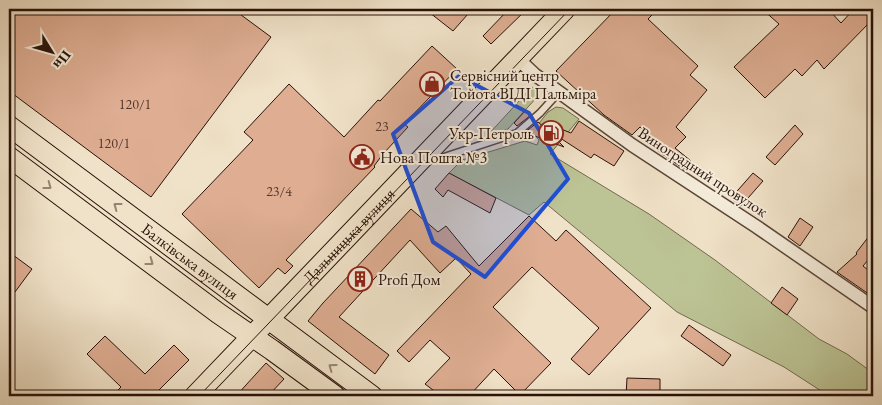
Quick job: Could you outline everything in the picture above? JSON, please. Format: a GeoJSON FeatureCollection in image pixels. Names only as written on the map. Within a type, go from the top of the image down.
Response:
{"type":"FeatureCollection","features":[{"type":"Feature","properties":{"kind":"main road","name":"Дальницька вулиця"},"geometry":{"type":"LineString","coordinates":[[195,396],[565,9]]}},
{"type":"Feature","properties":{"kind":"main road","name":"Балківська вулиця"},"geometry":{"type":"LineString","coordinates":[[9,126],[372,396]]}},
{"type":"Feature","properties":{"kind":"main road","name":"Балківська вулиця"},"geometry":{"type":"LineString","coordinates":[[9,157],[218,313],[335,396]]}},
{"type":"Feature","properties":{"kind":"street","name":"Виноградний провулок"},"geometry":{"type":"LineString","coordinates":[[518,59],[534,74],[632,145],[757,227],[873,307]]}},
{"type":"Feature","properties":{"kind":"lane"},"geometry":{"type":"LineString","coordinates":[[421,160],[444,157],[517,133],[540,113],[560,91]]}},
{"type":"Feature","properties":{"kind":"highlighted area"},"geometry":{"type":"Polygon","coordinates":[[[459,76],[529,113],[568,179],[485,277],[433,242],[393,134],[459,76]]]}},
{"type":"Feature","properties":{"kind":"green space"},"geometry":{"type":"Polygon","coordinates":[[[532,87],[536,90],[538,96],[508,129],[486,137],[532,87]]]}},
{"type":"Feature","properties":{"kind":"green space"},"geometry":{"type":"Polygon","coordinates":[[[556,107],[563,108],[579,119],[550,154],[649,214],[715,260],[819,339],[847,354],[873,373],[873,396],[829,396],[784,367],[677,312],[544,202],[529,215],[449,173],[462,160],[525,141],[537,145],[539,140],[532,132],[548,112],[556,107]]]}},
{"type":"Feature","properties":{"kind":"building"},"geometry":{"type":"Polygon","coordinates":[[[9,9],[233,9],[271,37],[151,197],[9,91],[9,9]]]}},
{"type":"Feature","properties":{"kind":"building"},"geometry":{"type":"Polygon","coordinates":[[[425,9],[462,9],[468,14],[453,31],[425,9]]]}},
{"type":"Feature","properties":{"kind":"building"},"geometry":{"type":"Polygon","coordinates":[[[509,9],[527,9],[491,44],[483,36],[509,9]]]}},
{"type":"Feature","properties":{"kind":"building"},"geometry":{"type":"Polygon","coordinates":[[[616,9],[658,9],[648,19],[698,66],[690,75],[707,90],[676,127],[686,137],[675,148],[691,161],[684,169],[658,151],[663,146],[640,127],[632,135],[604,115],[556,71],[616,9]]]}},
{"type":"Feature","properties":{"kind":"building"},"geometry":{"type":"Polygon","coordinates":[[[762,9],[828,9],[841,23],[854,9],[873,9],[873,19],[824,69],[817,60],[802,76],[795,69],[765,98],[734,67],[779,24],[762,9]]]}},
{"type":"Feature","properties":{"kind":"building"},"geometry":{"type":"Polygon","coordinates":[[[432,46],[457,69],[404,124],[408,127],[383,154],[375,167],[286,260],[293,266],[285,274],[278,268],[259,288],[182,214],[253,140],[244,132],[289,84],[344,137],[432,46]]]}},
{"type":"Feature","properties":{"kind":"building"},"geometry":{"type":"Polygon","coordinates":[[[526,110],[531,115],[517,126],[514,123],[526,110]]]}},
{"type":"Feature","properties":{"kind":"building"},"geometry":{"type":"Polygon","coordinates":[[[579,121],[624,151],[614,166],[594,154],[591,158],[557,136],[556,139],[564,147],[535,136],[531,140],[524,133],[538,122],[545,128],[546,123],[571,133],[579,121]]]}},
{"type":"Feature","properties":{"kind":"building"},"geometry":{"type":"Polygon","coordinates":[[[795,125],[803,134],[775,165],[766,157],[795,125]]]}},
{"type":"Feature","properties":{"kind":"building"},"geometry":{"type":"Polygon","coordinates":[[[449,173],[496,198],[490,213],[448,190],[443,197],[435,189],[449,173]]]}},
{"type":"Feature","properties":{"kind":"building"},"geometry":{"type":"Polygon","coordinates":[[[753,173],[763,181],[741,206],[731,198],[753,173]]]}},
{"type":"Feature","properties":{"kind":"building"},"geometry":{"type":"Polygon","coordinates":[[[411,209],[438,232],[446,226],[479,266],[529,216],[556,241],[566,230],[651,308],[589,375],[571,359],[599,328],[532,267],[493,307],[551,363],[520,395],[494,369],[469,396],[441,396],[425,384],[450,358],[430,340],[409,362],[397,351],[471,274],[456,258],[440,273],[410,240],[339,317],[389,355],[375,374],[308,321],[411,209]]]}},
{"type":"Feature","properties":{"kind":"building"},"geometry":{"type":"Polygon","coordinates":[[[800,218],[813,227],[800,246],[788,237],[800,218]]]}},
{"type":"Feature","properties":{"kind":"building"},"geometry":{"type":"Polygon","coordinates":[[[873,231],[873,254],[863,266],[873,274],[873,297],[837,272],[857,254],[873,231]]]}},
{"type":"Feature","properties":{"kind":"building"},"geometry":{"type":"Polygon","coordinates":[[[9,252],[32,269],[15,292],[9,287],[9,252]]]}},
{"type":"Feature","properties":{"kind":"building"},"geometry":{"type":"Polygon","coordinates":[[[782,287],[798,299],[787,315],[771,303],[782,287]]]}},
{"type":"Feature","properties":{"kind":"building"},"geometry":{"type":"Polygon","coordinates":[[[689,325],[731,355],[723,366],[681,336],[689,325]]]}},
{"type":"Feature","properties":{"kind":"building"},"geometry":{"type":"Polygon","coordinates":[[[105,336],[145,374],[174,345],[189,360],[153,396],[112,396],[121,387],[87,354],[105,336]]]}},
{"type":"Feature","properties":{"kind":"building"},"geometry":{"type":"Polygon","coordinates":[[[266,363],[284,379],[268,396],[236,396],[266,363]]]}},
{"type":"Feature","properties":{"kind":"building"},"geometry":{"type":"Polygon","coordinates":[[[627,378],[660,379],[660,396],[626,396],[627,378]]]}},
{"type":"Feature","properties":{"kind":"tram line"},"geometry":{"type":"LineString","coordinates":[[199,396],[570,9]]}},
{"type":"Feature","properties":{"kind":"place","name":"Сервісний центр Тойота ВІДІ Пальміра"},"geometry":{"type":"Point","coordinates":[432,84]}},
{"type":"Feature","properties":{"kind":"place","name":"Укр-Петроль"},"geometry":{"type":"Point","coordinates":[551,133]}},
{"type":"Feature","properties":{"kind":"place","name":"Нова Пошта №3"},"geometry":{"type":"Point","coordinates":[362,157]}},
{"type":"Feature","properties":{"kind":"place","name":"Profi Дом"},"geometry":{"type":"Point","coordinates":[360,279]}}]}
